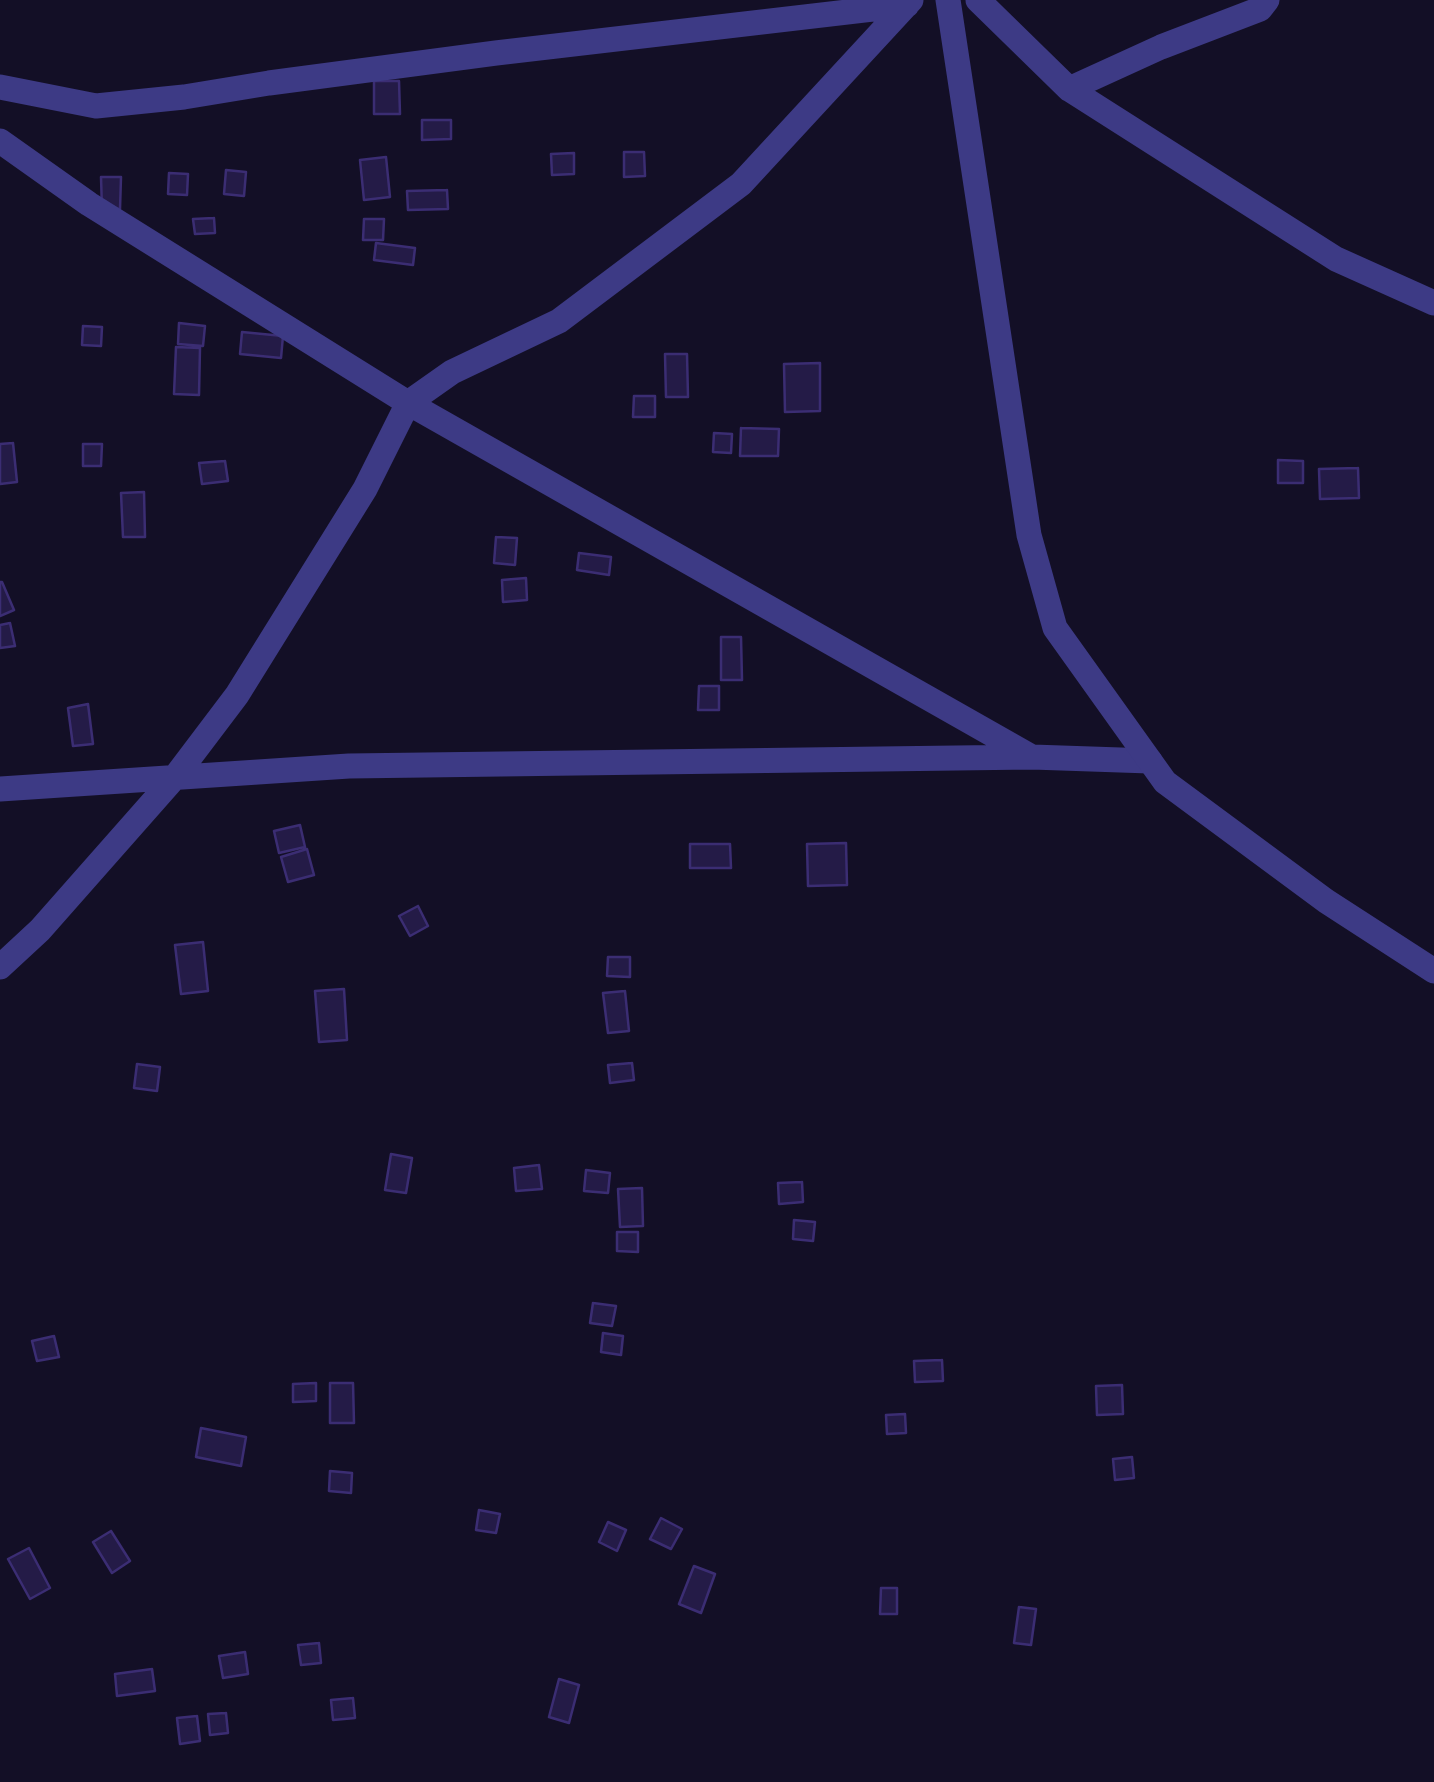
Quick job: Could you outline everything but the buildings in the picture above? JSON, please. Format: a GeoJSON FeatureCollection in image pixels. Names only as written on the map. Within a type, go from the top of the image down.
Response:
{"type":"FeatureCollection","features":[{"type":"Feature","properties":{"kind":"street"},"geometry":{"type":"LineString","coordinates":[[948,0],[1028,535],[1056,628],[1165,782],[1326,901],[1434,972]]}},
{"type":"Feature","properties":{"kind":"street"},"geometry":{"type":"LineString","coordinates":[[978,0],[1069,89],[1336,259],[1434,304]]}},
{"type":"Feature","properties":{"kind":"street"},"geometry":{"type":"LineString","coordinates":[[1069,89],[1161,47],[1260,9],[1267,0]]}},
{"type":"Feature","properties":{"kind":"street"},"geometry":{"type":"LineString","coordinates":[[0,87],[96,106],[909,2]]}},
{"type":"Feature","properties":{"kind":"street"},"geometry":{"type":"LineString","coordinates":[[0,967],[40,930],[175,777],[237,695],[366,489],[408,403],[452,372],[559,321],[741,184],[909,2]]}},
{"type":"Feature","properties":{"kind":"street"},"geometry":{"type":"LineString","coordinates":[[0,141],[89,204],[408,403],[1032,757]]}},
{"type":"Feature","properties":{"kind":"street"},"geometry":{"type":"LineString","coordinates":[[0,789],[349,766],[1032,757],[1150,761]]}}]}
